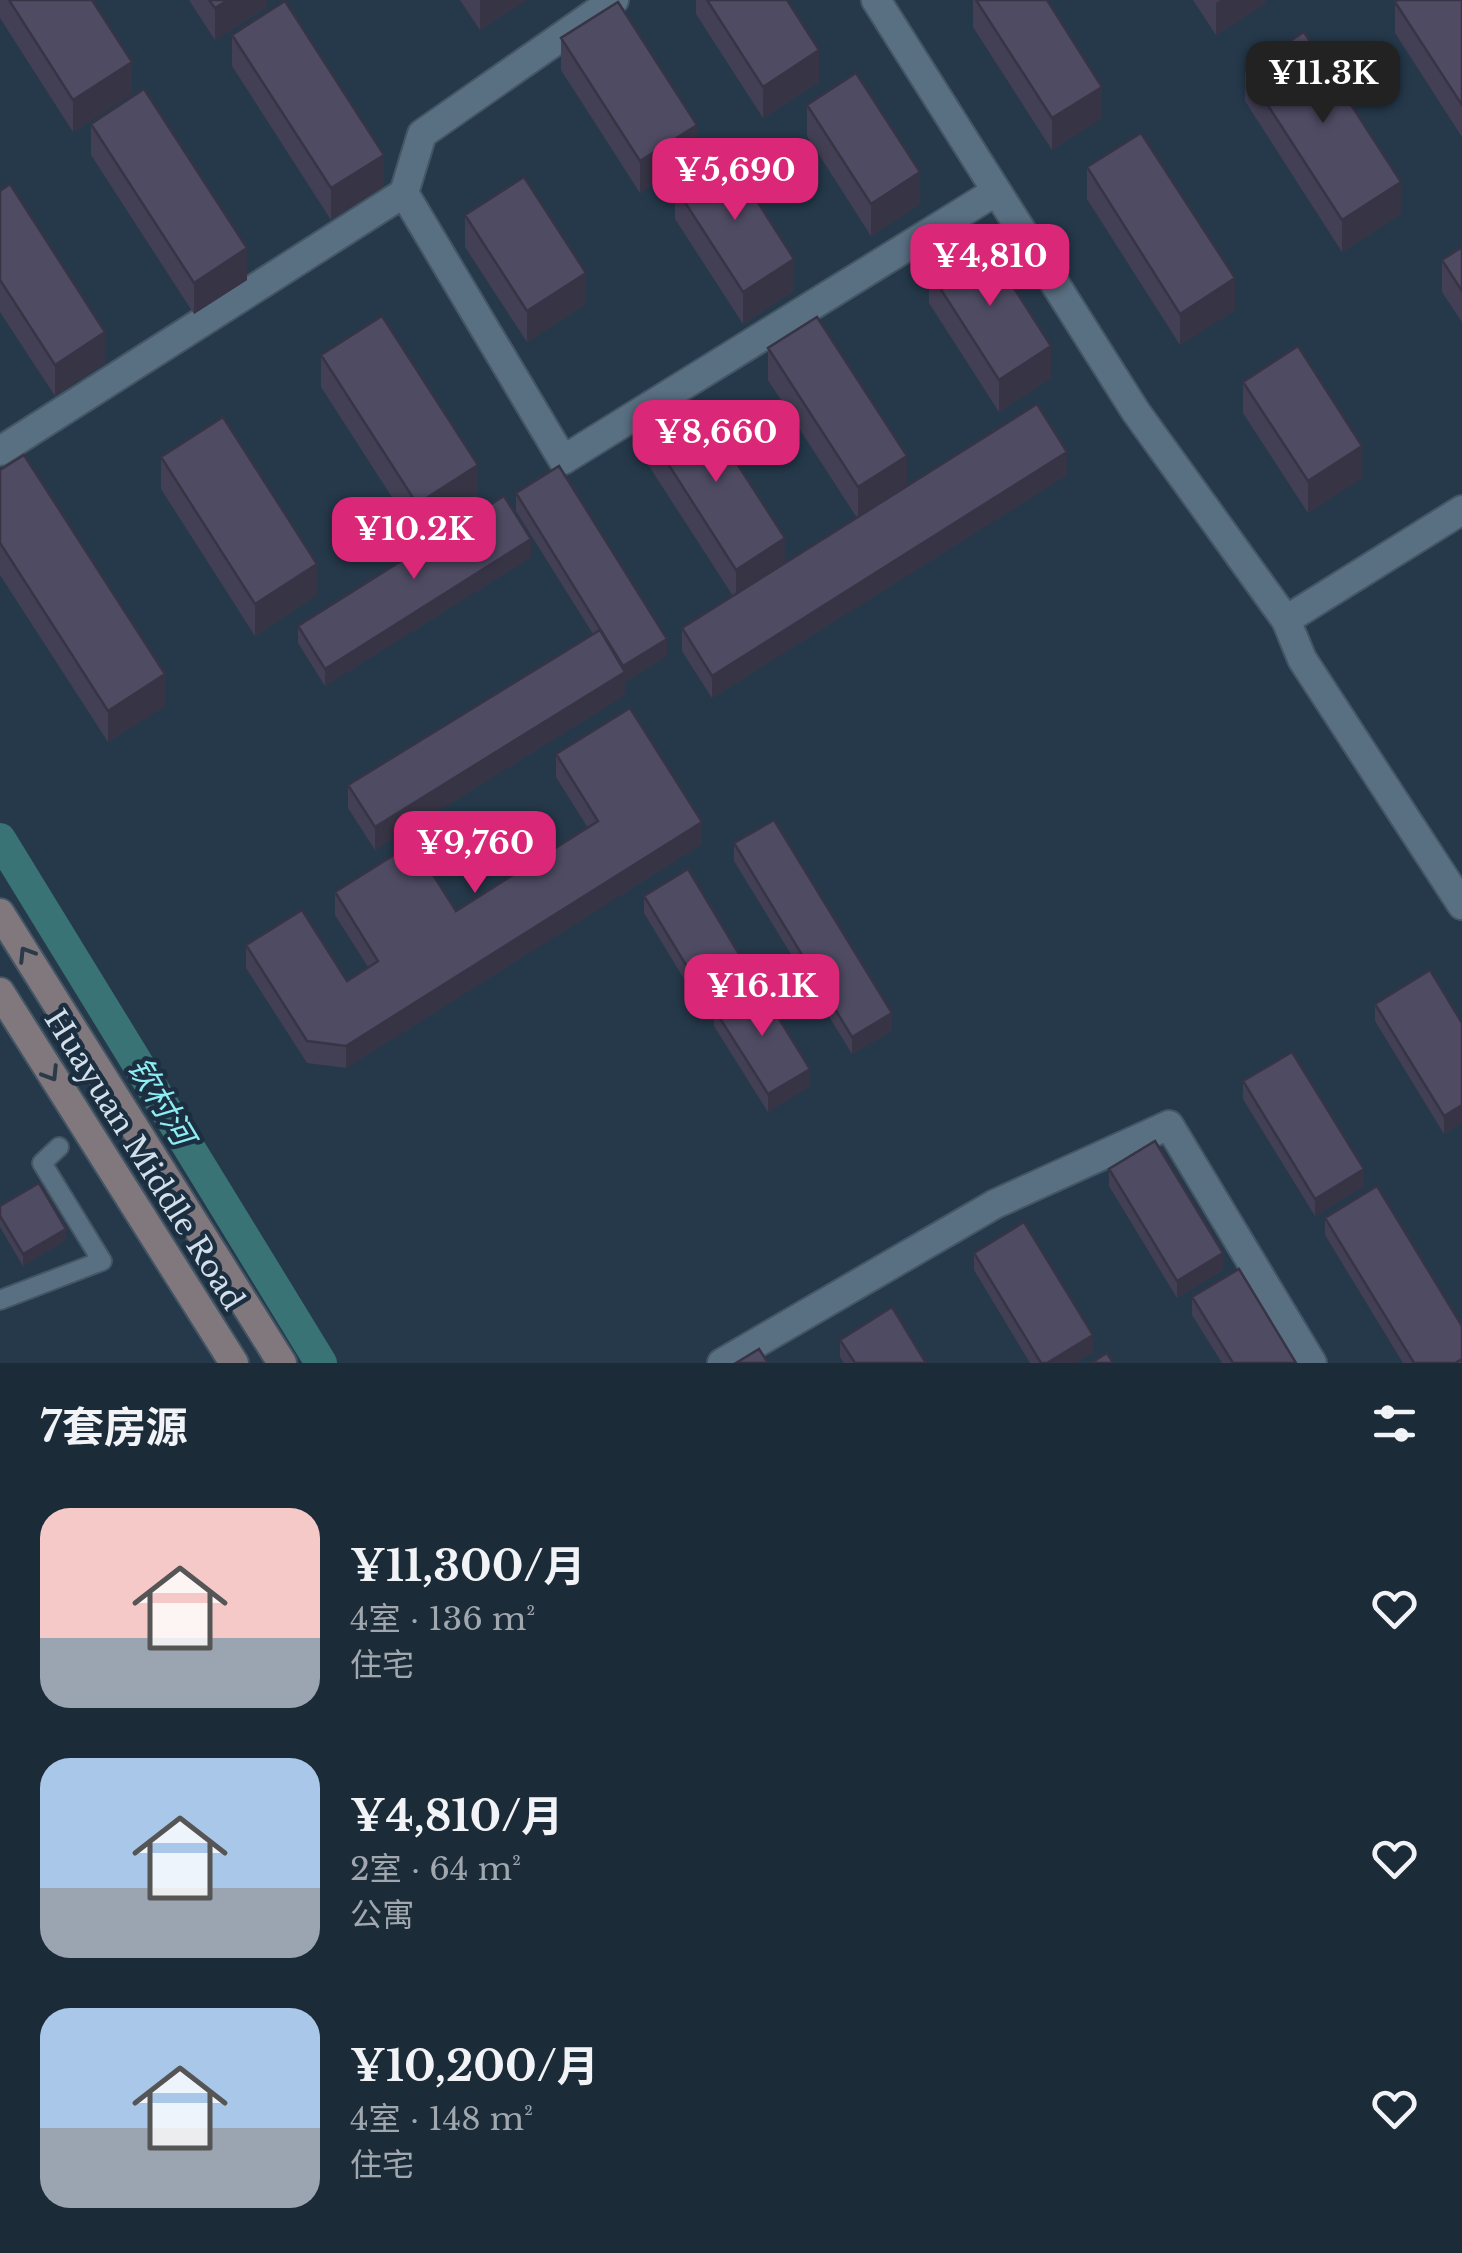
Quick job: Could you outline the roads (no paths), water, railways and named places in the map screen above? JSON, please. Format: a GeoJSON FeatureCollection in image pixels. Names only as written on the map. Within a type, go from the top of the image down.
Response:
{"type":"FeatureCollection","features":[{"type":"Feature","properties":{"kind":"main road","name":"Huayuan Middle Road"},"geometry":{"type":"LineString","coordinates":[[0,913],[282,1363]]}},
{"type":"Feature","properties":{"kind":"main road","name":"Huayuan Middle Road"},"geometry":{"type":"LineString","coordinates":[[0,992],[234,1363]]}},
{"type":"Feature","properties":{"kind":"street"},"geometry":{"type":"LineString","coordinates":[[0,451],[404,193],[422,134],[614,0]]}},
{"type":"Feature","properties":{"kind":"street"},"geometry":{"type":"LineString","coordinates":[[876,0],[1136,412],[1286,620],[1302,660],[1462,905]]}},
{"type":"Feature","properties":{"kind":"street"},"geometry":{"type":"LineString","coordinates":[[404,193],[563,460],[995,192]]}},
{"type":"Feature","properties":{"kind":"street"},"geometry":{"type":"LineString","coordinates":[[1286,620],[1462,510]]}},
{"type":"Feature","properties":{"kind":"street"},"geometry":{"type":"LineString","coordinates":[[722,1363],[995,1204],[1169,1125],[1312,1363]]}},
{"type":"Feature","properties":{"kind":"lane"},"geometry":{"type":"LineString","coordinates":[[0,1300],[102,1261],[42,1163],[60,1147]]}},
{"type":"Feature","properties":{"kind":"waterway","name":"钦村河"},"geometry":{"type":"LineString","coordinates":[[0,839],[321,1363]]}}]}
